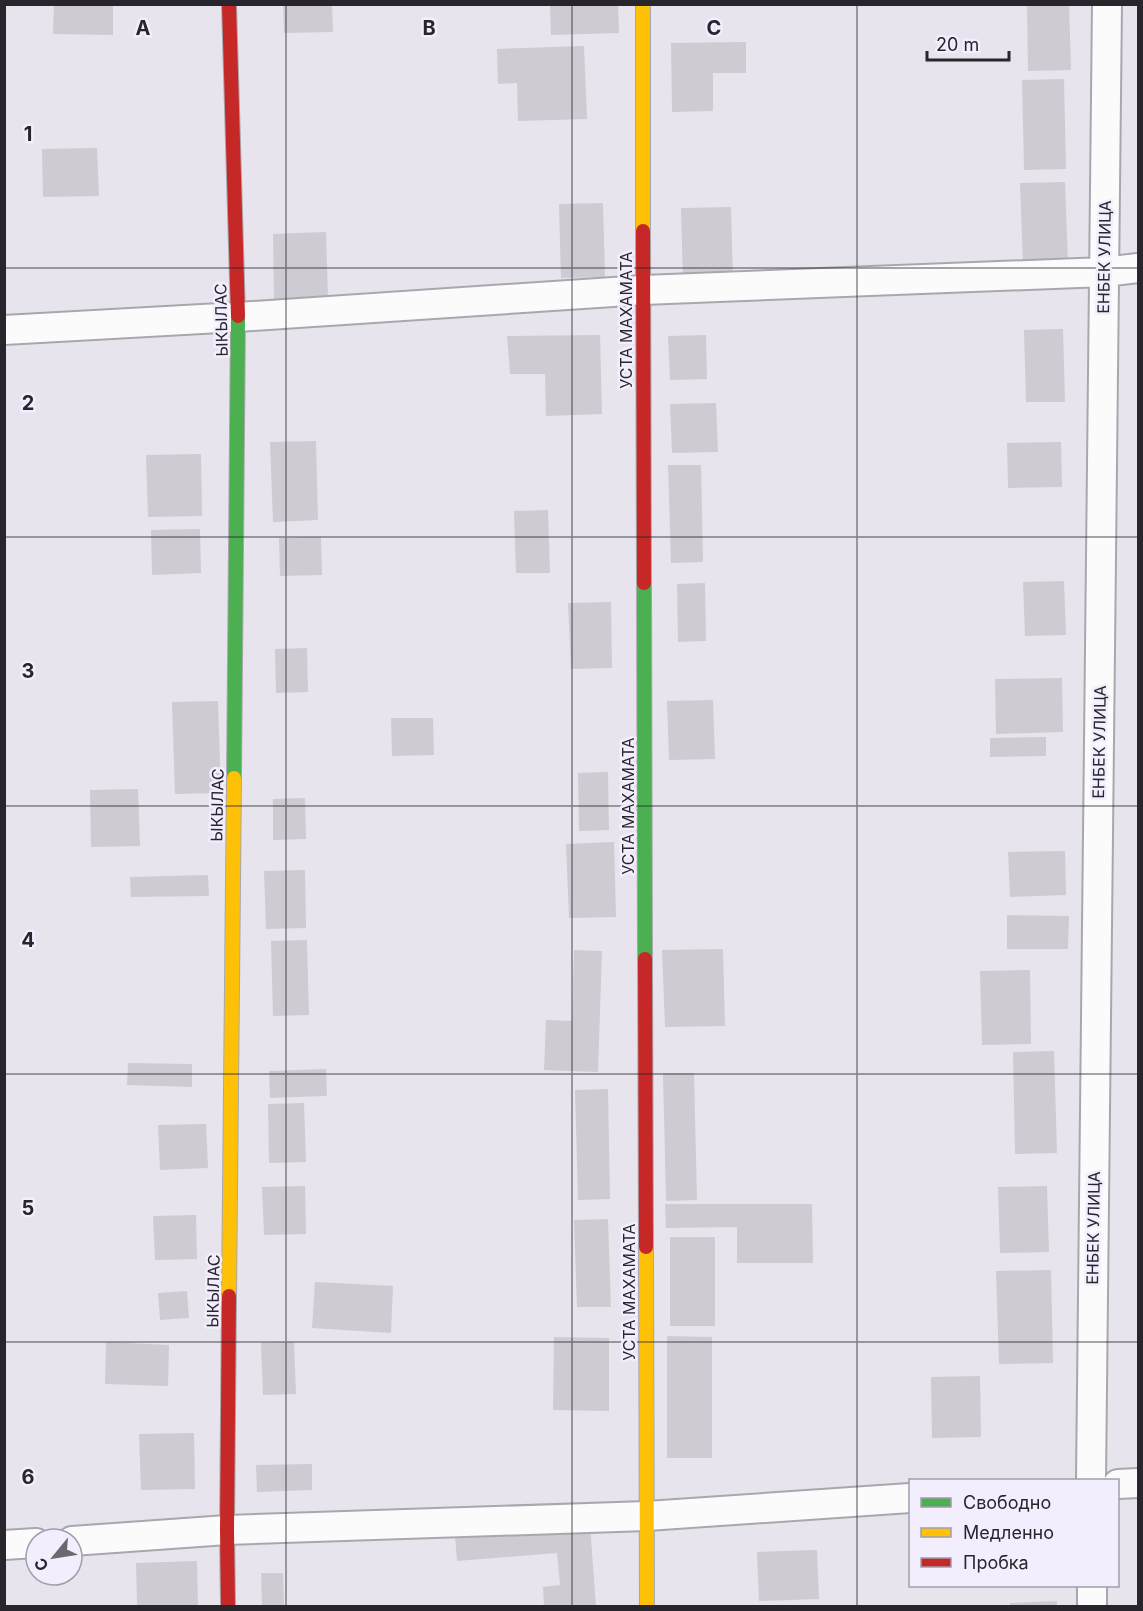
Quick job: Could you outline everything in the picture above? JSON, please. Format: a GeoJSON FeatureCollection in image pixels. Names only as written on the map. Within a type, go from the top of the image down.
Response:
{"type":"FeatureCollection","features":[{"type":"Feature","properties":{"kind":"street","name":"ЫКЫЛАС"},"geometry":{"type":"LineString","coordinates":[[228,1606],[238,317],[229,4]]}},
{"type":"Feature","properties":{"kind":"street","name":"УСТА МАХАМАТА"},"geometry":{"type":"LineString","coordinates":[[643,4],[647,1606]]}},
{"type":"Feature","properties":{"kind":"street","name":"ЕНБЕК УЛИЦА"},"geometry":{"type":"LineString","coordinates":[[1091,1479],[1107,4]]}},
{"type":"Feature","properties":{"kind":"street"},"geometry":{"type":"LineString","coordinates":[[4,330],[642,290],[1104,272],[1138,268]]}},
{"type":"Feature","properties":{"kind":"street"},"geometry":{"type":"LineString","coordinates":[[1119,1484],[1138,1483]]}},
{"type":"Feature","properties":{"kind":"street"},"geometry":{"type":"LineString","coordinates":[[84,1540],[227,1530],[647,1516],[909,1498]]}},
{"type":"Feature","properties":{"kind":"street"},"geometry":{"type":"LineString","coordinates":[[4,1545],[24,1544]]}},
{"type":"Feature","properties":{"kind":"street"},"geometry":{"type":"LineString","coordinates":[[1092,1587],[1092,1606]]}},
{"type":"Feature","properties":{"kind":"building"},"geometry":{"type":"Polygon","coordinates":[[[54,4],[113,4],[113,35],[53,34],[54,4]]]}},
{"type":"Feature","properties":{"kind":"building"},"geometry":{"type":"Polygon","coordinates":[[[283,4],[332,4],[333,32],[284,33],[283,4]]]}},
{"type":"Feature","properties":{"kind":"building"},"geometry":{"type":"Polygon","coordinates":[[[550,4],[618,4],[619,33],[551,35],[550,4]]]}},
{"type":"Feature","properties":{"kind":"building"},"geometry":{"type":"Polygon","coordinates":[[[1027,4],[1069,4],[1071,70],[1028,71],[1027,4]]]}},
{"type":"Feature","properties":{"kind":"building"},"geometry":{"type":"Polygon","coordinates":[[[746,42],[746,73],[713,73],[713,111],[672,112],[671,43],[746,42]]]}},
{"type":"Feature","properties":{"kind":"building"},"geometry":{"type":"Polygon","coordinates":[[[584,46],[587,119],[518,121],[517,83],[498,84],[497,49],[584,46]]]}},
{"type":"Feature","properties":{"kind":"building"},"geometry":{"type":"Polygon","coordinates":[[[1064,79],[1066,169],[1024,170],[1022,80],[1064,79]]]}},
{"type":"Feature","properties":{"kind":"building"},"geometry":{"type":"Polygon","coordinates":[[[97,148],[99,196],[43,197],[42,149],[97,148]]]}},
{"type":"Feature","properties":{"kind":"building"},"geometry":{"type":"Polygon","coordinates":[[[1065,182],[1068,263],[1023,264],[1020,183],[1065,182]]]}},
{"type":"Feature","properties":{"kind":"building"},"geometry":{"type":"Polygon","coordinates":[[[603,203],[605,277],[561,278],[559,204],[603,203]]]}},
{"type":"Feature","properties":{"kind":"building"},"geometry":{"type":"Polygon","coordinates":[[[731,207],[733,281],[683,282],[681,208],[731,207]]]}},
{"type":"Feature","properties":{"kind":"building"},"geometry":{"type":"Polygon","coordinates":[[[326,232],[328,298],[274,300],[273,234],[326,232]]]}},
{"type":"Feature","properties":{"kind":"building"},"geometry":{"type":"Polygon","coordinates":[[[1063,329],[1065,402],[1026,402],[1024,330],[1063,329]]]}},
{"type":"Feature","properties":{"kind":"building"},"geometry":{"type":"Polygon","coordinates":[[[600,335],[602,414],[546,416],[545,374],[510,374],[507,336],[600,335]]]}},
{"type":"Feature","properties":{"kind":"building"},"geometry":{"type":"Polygon","coordinates":[[[706,335],[707,379],[670,380],[668,336],[706,335]]]}},
{"type":"Feature","properties":{"kind":"building"},"geometry":{"type":"Polygon","coordinates":[[[716,403],[718,452],[672,453],[670,404],[716,403]]]}},
{"type":"Feature","properties":{"kind":"building"},"geometry":{"type":"Polygon","coordinates":[[[316,441],[318,520],[273,522],[270,442],[316,441]]]}},
{"type":"Feature","properties":{"kind":"building"},"geometry":{"type":"Polygon","coordinates":[[[1061,442],[1062,487],[1008,488],[1007,443],[1061,442]]]}},
{"type":"Feature","properties":{"kind":"building"},"geometry":{"type":"Polygon","coordinates":[[[201,454],[202,516],[148,517],[146,455],[201,454]]]}},
{"type":"Feature","properties":{"kind":"building"},"geometry":{"type":"Polygon","coordinates":[[[668,465],[701,465],[703,562],[671,563],[668,465]]]}},
{"type":"Feature","properties":{"kind":"building"},"geometry":{"type":"Polygon","coordinates":[[[548,510],[550,573],[516,573],[514,511],[548,510]]]}},
{"type":"Feature","properties":{"kind":"building"},"geometry":{"type":"Polygon","coordinates":[[[200,529],[201,573],[152,575],[151,530],[200,529]]]}},
{"type":"Feature","properties":{"kind":"building"},"geometry":{"type":"Polygon","coordinates":[[[321,537],[322,575],[280,576],[279,538],[321,537]]]}},
{"type":"Feature","properties":{"kind":"building"},"geometry":{"type":"Polygon","coordinates":[[[1064,581],[1066,635],[1025,636],[1023,582],[1064,581]]]}},
{"type":"Feature","properties":{"kind":"building"},"geometry":{"type":"Polygon","coordinates":[[[705,583],[706,641],[678,642],[677,584],[705,583]]]}},
{"type":"Feature","properties":{"kind":"building"},"geometry":{"type":"Polygon","coordinates":[[[611,602],[612,668],[571,669],[568,603],[611,602]]]}},
{"type":"Feature","properties":{"kind":"building"},"geometry":{"type":"Polygon","coordinates":[[[307,648],[308,692],[276,693],[275,649],[307,648]]]}},
{"type":"Feature","properties":{"kind":"building"},"geometry":{"type":"Polygon","coordinates":[[[1062,678],[1063,732],[996,734],[995,679],[1062,678]]]}},
{"type":"Feature","properties":{"kind":"building"},"geometry":{"type":"Polygon","coordinates":[[[713,700],[715,759],[669,760],[667,701],[713,700]]]}},
{"type":"Feature","properties":{"kind":"building"},"geometry":{"type":"Polygon","coordinates":[[[218,701],[221,793],[175,794],[172,702],[218,701]]]}},
{"type":"Feature","properties":{"kind":"building"},"geometry":{"type":"Polygon","coordinates":[[[391,718],[433,718],[434,755],[392,756],[391,718]]]}},
{"type":"Feature","properties":{"kind":"building"},"geometry":{"type":"Polygon","coordinates":[[[1046,737],[1046,756],[990,757],[990,738],[1046,737]]]}},
{"type":"Feature","properties":{"kind":"building"},"geometry":{"type":"Polygon","coordinates":[[[608,772],[609,830],[579,831],[578,773],[608,772]]]}},
{"type":"Feature","properties":{"kind":"building"},"geometry":{"type":"Polygon","coordinates":[[[138,789],[140,846],[91,847],[90,790],[138,789]]]}},
{"type":"Feature","properties":{"kind":"building"},"geometry":{"type":"Polygon","coordinates":[[[305,798],[306,839],[273,840],[273,799],[305,798]]]}},
{"type":"Feature","properties":{"kind":"building"},"geometry":{"type":"Polygon","coordinates":[[[614,842],[616,917],[569,918],[566,844],[614,842]]]}},
{"type":"Feature","properties":{"kind":"building"},"geometry":{"type":"Polygon","coordinates":[[[1065,851],[1066,895],[1010,897],[1008,852],[1065,851]]]}},
{"type":"Feature","properties":{"kind":"building"},"geometry":{"type":"Polygon","coordinates":[[[305,870],[306,928],[266,929],[264,871],[305,870]]]}},
{"type":"Feature","properties":{"kind":"building"},"geometry":{"type":"Polygon","coordinates":[[[208,875],[209,896],[131,897],[130,877],[208,875]]]}},
{"type":"Feature","properties":{"kind":"building"},"geometry":{"type":"Polygon","coordinates":[[[1007,915],[1069,916],[1068,949],[1007,949],[1007,915]]]}},
{"type":"Feature","properties":{"kind":"building"},"geometry":{"type":"Polygon","coordinates":[[[307,940],[309,1015],[273,1016],[271,941],[307,940]]]}},
{"type":"Feature","properties":{"kind":"building"},"geometry":{"type":"Polygon","coordinates":[[[723,949],[725,1026],[665,1027],[662,950],[723,949]]]}},
{"type":"Feature","properties":{"kind":"building"},"geometry":{"type":"Polygon","coordinates":[[[574,950],[602,951],[598,1072],[544,1070],[546,1020],[572,1021],[574,950]]]}},
{"type":"Feature","properties":{"kind":"building"},"geometry":{"type":"Polygon","coordinates":[[[1030,970],[1031,1044],[982,1045],[980,971],[1030,970]]]}},
{"type":"Feature","properties":{"kind":"building"},"geometry":{"type":"Polygon","coordinates":[[[1054,1051],[1057,1153],[1015,1154],[1013,1052],[1054,1051]]]}},
{"type":"Feature","properties":{"kind":"building"},"geometry":{"type":"Polygon","coordinates":[[[128,1063],[192,1064],[192,1087],[127,1085],[128,1063]]]}},
{"type":"Feature","properties":{"kind":"building"},"geometry":{"type":"Polygon","coordinates":[[[326,1069],[327,1096],[270,1098],[269,1071],[326,1069]]]}},
{"type":"Feature","properties":{"kind":"building"},"geometry":{"type":"Polygon","coordinates":[[[663,1073],[694,1073],[697,1200],[666,1201],[663,1073]]]}},
{"type":"Feature","properties":{"kind":"building"},"geometry":{"type":"Polygon","coordinates":[[[608,1089],[610,1199],[578,1200],[575,1090],[608,1089]]]}},
{"type":"Feature","properties":{"kind":"building"},"geometry":{"type":"Polygon","coordinates":[[[304,1103],[306,1162],[269,1163],[268,1104],[304,1103]]]}},
{"type":"Feature","properties":{"kind":"building"},"geometry":{"type":"Polygon","coordinates":[[[206,1124],[208,1168],[160,1170],[158,1125],[206,1124]]]}},
{"type":"Feature","properties":{"kind":"building"},"geometry":{"type":"Polygon","coordinates":[[[305,1186],[306,1234],[264,1235],[262,1187],[305,1186]]]}},
{"type":"Feature","properties":{"kind":"building"},"geometry":{"type":"Polygon","coordinates":[[[1047,1186],[1049,1252],[1000,1253],[998,1187],[1047,1186]]]}},
{"type":"Feature","properties":{"kind":"building"},"geometry":{"type":"Polygon","coordinates":[[[665,1204],[812,1204],[813,1263],[737,1263],[737,1227],[666,1228],[665,1204]]]}},
{"type":"Feature","properties":{"kind":"building"},"geometry":{"type":"Polygon","coordinates":[[[196,1215],[197,1259],[155,1260],[153,1216],[196,1215]]]}},
{"type":"Feature","properties":{"kind":"building"},"geometry":{"type":"Polygon","coordinates":[[[608,1219],[611,1307],[577,1307],[574,1220],[608,1219]]]}},
{"type":"Feature","properties":{"kind":"building"},"geometry":{"type":"Polygon","coordinates":[[[670,1237],[715,1237],[715,1326],[670,1326],[670,1237]]]}},
{"type":"Feature","properties":{"kind":"building"},"geometry":{"type":"Polygon","coordinates":[[[1051,1270],[1053,1363],[999,1364],[996,1271],[1051,1270]]]}},
{"type":"Feature","properties":{"kind":"building"},"geometry":{"type":"Polygon","coordinates":[[[315,1282],[393,1286],[391,1333],[312,1328],[315,1282]]]}},
{"type":"Feature","properties":{"kind":"building"},"geometry":{"type":"Polygon","coordinates":[[[187,1291],[189,1318],[160,1320],[158,1293],[187,1291]]]}},
{"type":"Feature","properties":{"kind":"building"},"geometry":{"type":"Polygon","coordinates":[[[667,1336],[712,1337],[712,1458],[667,1458],[667,1336]]]}},
{"type":"Feature","properties":{"kind":"building"},"geometry":{"type":"Polygon","coordinates":[[[554,1337],[609,1338],[609,1411],[553,1410],[554,1337]]]}},
{"type":"Feature","properties":{"kind":"building"},"geometry":{"type":"Polygon","coordinates":[[[106,1342],[169,1345],[168,1386],[105,1384],[106,1342]]]}},
{"type":"Feature","properties":{"kind":"building"},"geometry":{"type":"Polygon","coordinates":[[[294,1342],[296,1394],[263,1395],[261,1343],[294,1342]]]}},
{"type":"Feature","properties":{"kind":"building"},"geometry":{"type":"Polygon","coordinates":[[[980,1376],[981,1437],[932,1438],[931,1377],[980,1376]]]}},
{"type":"Feature","properties":{"kind":"building"},"geometry":{"type":"Polygon","coordinates":[[[194,1433],[195,1489],[141,1490],[139,1434],[194,1433]]]}},
{"type":"Feature","properties":{"kind":"building"},"geometry":{"type":"Polygon","coordinates":[[[312,1464],[312,1490],[257,1492],[256,1465],[312,1464]]]}},
{"type":"Feature","properties":{"kind":"building"},"geometry":{"type":"Polygon","coordinates":[[[590,1525],[596,1606],[544,1606],[543,1587],[560,1585],[557,1553],[457,1561],[455,1536],[590,1525]]]}},
{"type":"Feature","properties":{"kind":"building"},"geometry":{"type":"Polygon","coordinates":[[[817,1550],[819,1599],[759,1601],[757,1552],[817,1550]]]}},
{"type":"Feature","properties":{"kind":"building"},"geometry":{"type":"Polygon","coordinates":[[[197,1561],[198,1606],[137,1606],[136,1563],[197,1561]]]}},
{"type":"Feature","properties":{"kind":"building"},"geometry":{"type":"Polygon","coordinates":[[[261,1573],[283,1573],[284,1606],[262,1606],[261,1573]]]}},
{"type":"Feature","properties":{"kind":"building"},"geometry":{"type":"Polygon","coordinates":[[[1057,1601],[1057,1606],[1010,1606],[1010,1603],[1057,1601]]]}},
{"type":"Feature","properties":{"kind":"traffic: fast"},"geometry":{"type":"LineString","coordinates":[[234,778],[238,316]]}},
{"type":"Feature","properties":{"kind":"traffic: fast"},"geometry":{"type":"LineString","coordinates":[[644,583],[645,959]]}},
{"type":"Feature","properties":{"kind":"traffic: slow"},"geometry":{"type":"LineString","coordinates":[[643,4],[643,231]]}},
{"type":"Feature","properties":{"kind":"traffic: slow"},"geometry":{"type":"LineString","coordinates":[[229,1296],[234,778]]}},
{"type":"Feature","properties":{"kind":"traffic: slow"},"geometry":{"type":"LineString","coordinates":[[646,1247],[647,1606]]}},
{"type":"Feature","properties":{"kind":"traffic: jam"},"geometry":{"type":"LineString","coordinates":[[229,4],[238,316]]}},
{"type":"Feature","properties":{"kind":"traffic: jam"},"geometry":{"type":"LineString","coordinates":[[643,231],[644,583]]}},
{"type":"Feature","properties":{"kind":"traffic: jam"},"geometry":{"type":"LineString","coordinates":[[645,959],[646,1247]]}},
{"type":"Feature","properties":{"kind":"traffic: jam"},"geometry":{"type":"LineString","coordinates":[[228,1606],[229,1296]]}}]}
